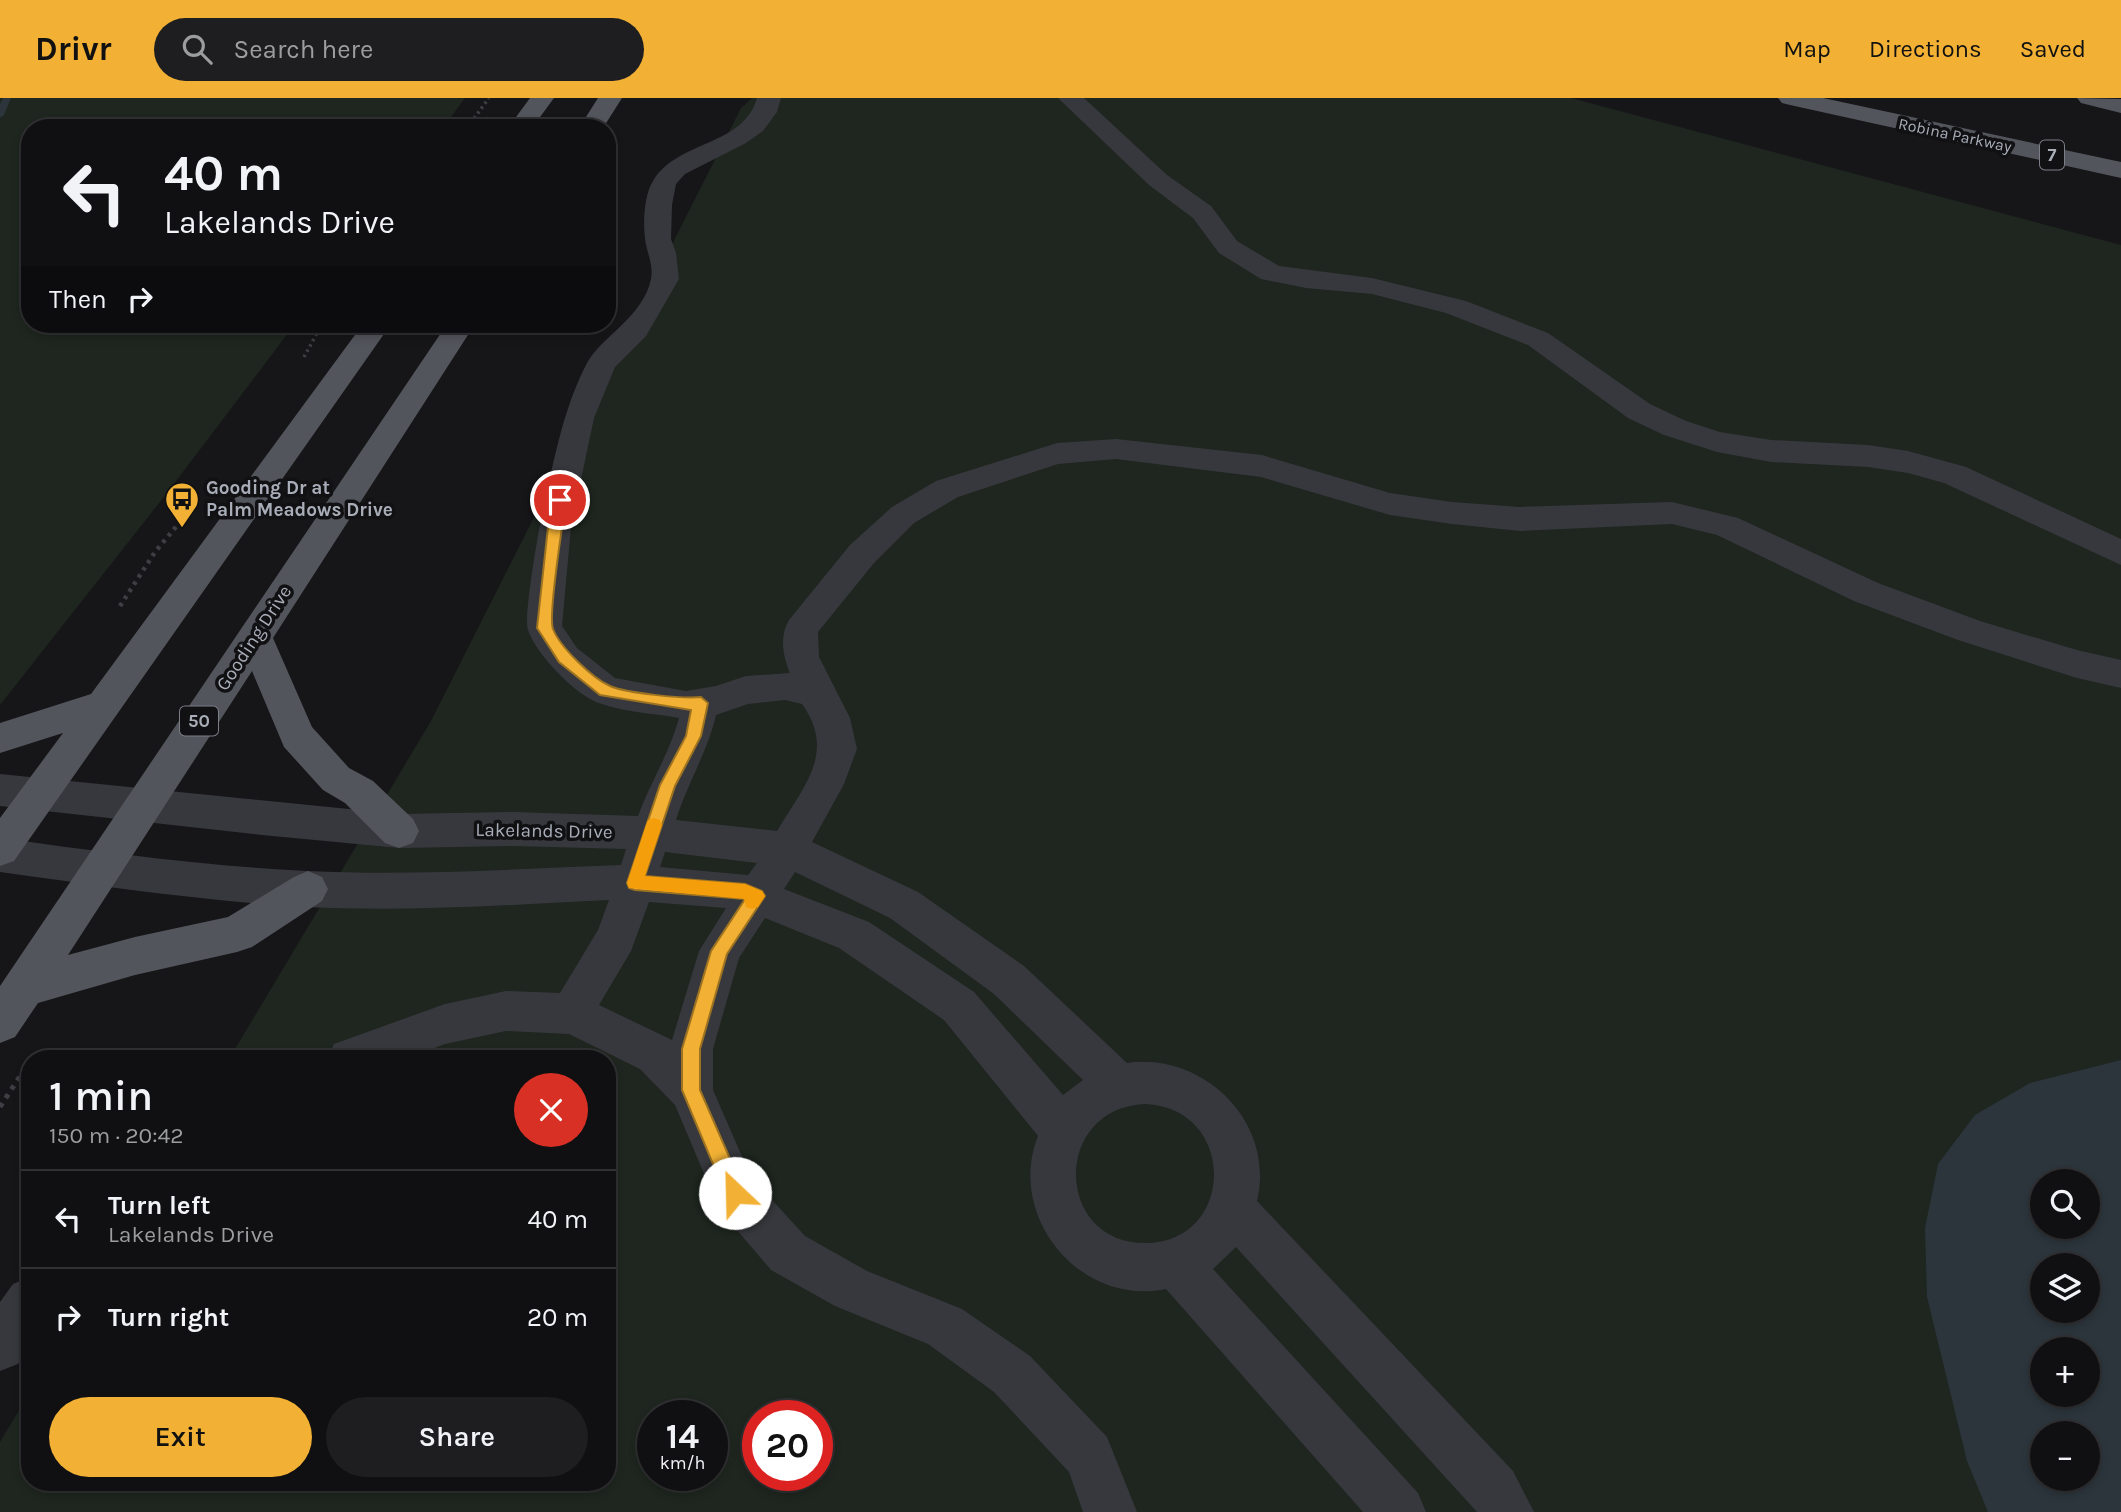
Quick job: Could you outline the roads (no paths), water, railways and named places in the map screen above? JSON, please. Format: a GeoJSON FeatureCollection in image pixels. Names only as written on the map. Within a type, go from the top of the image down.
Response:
{"type":"FeatureCollection","features":[{"type":"Feature","properties":{"kind":"main road"},"geometry":{"type":"LineString","coordinates":[[527,119],[542,98]]}},
{"type":"Feature","properties":{"kind":"main road"},"geometry":{"type":"LineString","coordinates":[[597,119],[610,98]]}},
{"type":"Feature","properties":{"kind":"main road","name":"Robina Parkway"},"geometry":{"type":"LineString","coordinates":[[1790,98],[2121,170]]}},
{"type":"Feature","properties":{"kind":"main road"},"geometry":{"type":"LineString","coordinates":[[2089,98],[2121,106]]}},
{"type":"Feature","properties":{"kind":"main road"},"geometry":{"type":"LineString","coordinates":[[0,852],[38,793],[371,333]]}},
{"type":"Feature","properties":{"kind":"main road","name":"Gooding Drive"},"geometry":{"type":"LineString","coordinates":[[0,1023],[104,870],[455,333]]}},
{"type":"Feature","properties":{"kind":"main road"},"geometry":{"type":"LineString","coordinates":[[255,637],[297,737],[337,779],[359,792],[399,831]]}},
{"type":"Feature","properties":{"kind":"main road"},"geometry":{"type":"LineString","coordinates":[[0,738],[103,705]]}},
{"type":"Feature","properties":{"kind":"main road"},"geometry":{"type":"LineString","coordinates":[[24,987],[135,956],[237,934],[308,889]]}},
{"type":"Feature","properties":{"kind":"street"},"geometry":{"type":"LineString","coordinates":[[769,98],[765,112],[754,126],[737,138],[676,169],[664,183],[659,205],[658,239],[663,253],[665,279],[636,330],[603,363],[579,418],[555,527],[544,628],[564,658],[606,691],[686,705],[747,690],[785,686],[814,693],[832,718]]}},
{"type":"Feature","properties":{"kind":"street"},"geometry":{"type":"LineString","coordinates":[[1069,98],[1158,180],[1202,212],[1228,247],[1271,273],[1306,280],[1373,286],[1455,307],[1500,322],[1538,339],[1639,411],[1675,428],[1717,442],[1771,451],[1868,456],[1908,462],[1955,475],[2121,553]]}},
{"type":"Feature","properties":{"kind":"street"},"geometry":{"type":"LineString","coordinates":[[571,1014],[616,939],[668,785],[709,701],[758,675],[801,629],[862,554],[904,516],[947,489],[1057,454],[1116,449],[1262,466],[1390,504],[1452,513],[1520,519],[1672,513],[1726,526],[1866,592],[1970,631],[2077,664],[2121,674]]}},
{"type":"Feature","properties":{"kind":"street"},"geometry":{"type":"LineString","coordinates":[[691,1090],[691,1049],[720,951],[825,785],[838,749],[832,718],[808,676],[801,657],[801,629]]}},
{"type":"Feature","properties":{"kind":"street","name":"Lakelands Drive"},"geometry":{"type":"LineString","coordinates":[[0,790],[399,831],[514,829],[651,834],[787,849],[904,905],[1009,980],[1118,1084]]}},
{"type":"Feature","properties":{"kind":"street"},"geometry":{"type":"LineString","coordinates":[[0,852],[175,879],[308,889],[448,890],[635,883],[745,891],[854,935],[959,1006],[1062,1129]]}},
{"type":"Feature","properties":{"kind":"street"},"geometry":{"type":"LineString","coordinates":[[614,1032],[644,1037],[666,1034],[705,1009]]}},
{"type":"Feature","properties":{"kind":"street"},"geometry":{"type":"LineString","coordinates":[[374,1050],[445,1024],[506,1011],[571,1014],[614,1032],[654,1054],[680,1076],[691,1090],[735,1193],[788,1253],[852,1289],[945,1326],[1012,1374],[1089,1455],[1110,1512]]}},
{"type":"Feature","properties":{"kind":"street"},"geometry":{"type":"LineString","coordinates":[[1146,1082],[1175,1087],[1200,1101],[1220,1123],[1234,1149],[1238,1180],[1233,1209],[1224,1227],[1195,1255],[1176,1264],[1149,1268],[1121,1264],[1095,1252],[1074,1233],[1060,1209],[1053,1182],[1053,1155],[1062,1129],[1076,1109],[1095,1094],[1118,1084],[1146,1082]]}},
{"type":"Feature","properties":{"kind":"street"},"geometry":{"type":"LineString","coordinates":[[1233,1209],[1494,1490],[1507,1512]]}},
{"type":"Feature","properties":{"kind":"street"},"geometry":{"type":"LineString","coordinates":[[1176,1264],[1399,1512]]}},
{"type":"Feature","properties":{"kind":"street"},"geometry":{"type":"LineString","coordinates":[[0,1346],[21,1314]]}},
{"type":"Feature","properties":{"kind":"waterway"},"geometry":{"type":"LineString","coordinates":[[0,115],[7,98]]}},
{"type":"Feature","properties":{"kind":"place","name":"Gooding Dr at Palm Meadows Drive"},"geometry":{"type":"Point","coordinates":[182,529]}}]}
